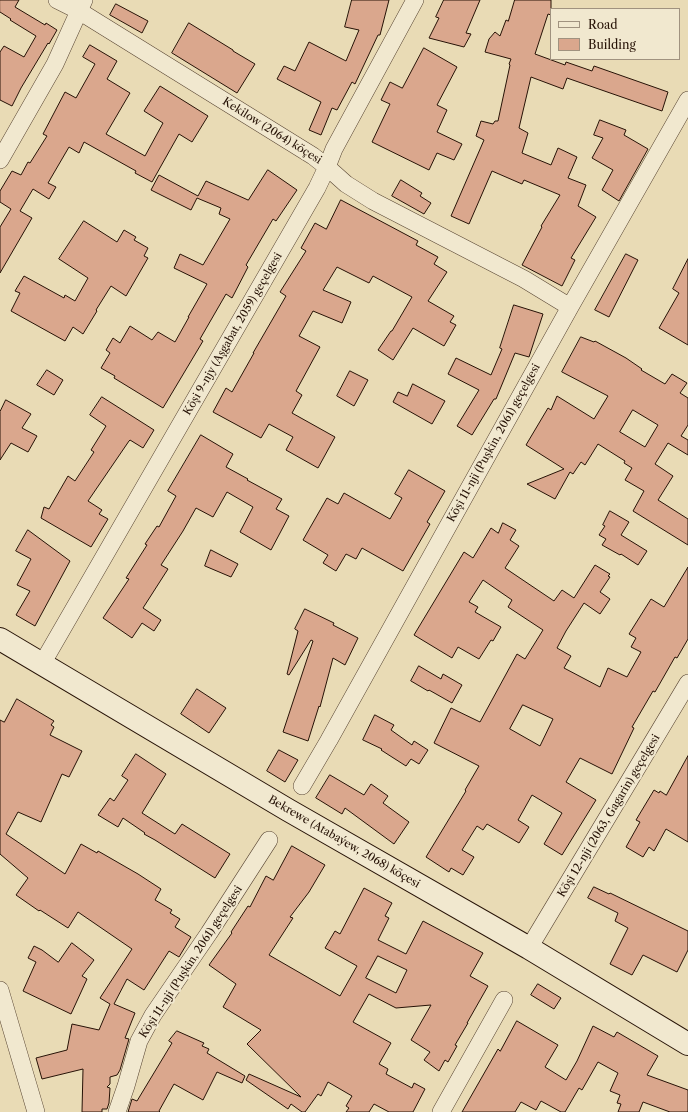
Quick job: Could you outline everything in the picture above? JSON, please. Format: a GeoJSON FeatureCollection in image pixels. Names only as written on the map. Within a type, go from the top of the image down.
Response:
{"type":"FeatureCollection","features":[{"type":"Feature","properties":{"kind":"main road","name":"Bekrewe (Atabaýew, 2068) köçesi"},"geometry":{"type":"LineString","coordinates":[[0,639],[288,810],[529,948],[688,1044]]}},
{"type":"Feature","properties":{"kind":"street","name":"Kekilow (2064) köçesi"},"geometry":{"type":"LineString","coordinates":[[57,0],[81,5],[313,156],[346,184],[373,201],[524,279],[570,307]]}},
{"type":"Feature","properties":{"kind":"street","name":"Köşi 9-njy (Aşgabat, 2059) geçelgesi"},"geometry":{"type":"LineString","coordinates":[[42,664],[313,195],[334,149],[415,0]]}},
{"type":"Feature","properties":{"kind":"street"},"geometry":{"type":"LineString","coordinates":[[0,160],[55,64],[81,5]]}},
{"type":"Feature","properties":{"kind":"street","name":"Köşi 11-nji (Puşkin, 2061) geçelgesi"},"geometry":{"type":"LineString","coordinates":[[302,786],[570,307],[688,100]]}},
{"type":"Feature","properties":{"kind":"street","name":"Köşi 12-nji (2063, Gagarin) geçelgesi"},"geometry":{"type":"LineString","coordinates":[[529,948],[688,683]]}},
{"type":"Feature","properties":{"kind":"street","name":"Köşi 11-nji (Puşkin, 2061) geçelgesi"},"geometry":{"type":"LineString","coordinates":[[117,1112],[139,1041],[269,840]]}},
{"type":"Feature","properties":{"kind":"street"},"geometry":{"type":"LineString","coordinates":[[0,990],[36,1112]]}},
{"type":"Feature","properties":{"kind":"street"},"geometry":{"type":"LineString","coordinates":[[441,1112],[504,1000]]}},
{"type":"Feature","properties":{"kind":"building"},"geometry":{"type":"Polygon","coordinates":[[[0,0],[19,0],[15,7],[45,25],[46,23],[57,30],[21,88],[12,106],[0,100],[0,52],[4,46],[24,57],[36,36],[0,12],[0,0]]]}},
{"type":"Feature","properties":{"kind":"building"},"geometry":{"type":"Polygon","coordinates":[[[352,0],[389,0],[380,35],[378,35],[355,84],[352,82],[337,110],[332,108],[321,135],[309,130],[321,102],[277,79],[284,66],[295,71],[309,42],[346,61],[359,30],[345,27],[352,0]]]}},
{"type":"Feature","properties":{"kind":"building"},"geometry":{"type":"Polygon","coordinates":[[[444,0],[480,0],[466,33],[471,34],[464,47],[429,38],[439,18],[436,17],[444,0]]]}},
{"type":"Feature","properties":{"kind":"building"},"geometry":{"type":"Polygon","coordinates":[[[515,0],[551,0],[550,15],[548,14],[535,54],[565,65],[566,62],[592,71],[594,66],[668,92],[662,111],[567,78],[563,89],[531,77],[519,128],[528,133],[522,153],[551,165],[558,148],[577,157],[568,178],[586,185],[578,206],[596,217],[571,258],[575,260],[562,286],[522,265],[542,227],[541,226],[560,195],[524,180],[522,184],[492,171],[469,224],[451,216],[484,140],[476,136],[481,121],[493,124],[495,121],[498,121],[511,59],[485,52],[489,39],[495,32],[500,36],[506,20],[508,21],[515,0]]]}},
{"type":"Feature","properties":{"kind":"building"},"geometry":{"type":"Polygon","coordinates":[[[116,4],[148,21],[142,33],[110,15],[116,4]]]}},
{"type":"Feature","properties":{"kind":"building"},"geometry":{"type":"Polygon","coordinates":[[[189,23],[255,64],[237,93],[172,53],[189,23]]]}},
{"type":"Feature","properties":{"kind":"building"},"geometry":{"type":"Polygon","coordinates":[[[90,45],[117,61],[107,79],[130,93],[106,134],[145,156],[163,123],[144,111],[160,86],[208,116],[192,142],[179,134],[152,182],[135,173],[136,171],[84,142],[79,153],[69,147],[48,183],[56,187],[49,199],[33,189],[20,211],[32,218],[0,273],[0,227],[11,209],[0,202],[0,191],[12,171],[21,175],[28,162],[30,163],[47,136],[43,134],[65,92],[76,98],[95,64],[83,57],[90,45]]]}},
{"type":"Feature","properties":{"kind":"building"},"geometry":{"type":"Polygon","coordinates":[[[424,48],[457,67],[437,105],[447,110],[437,132],[462,144],[454,160],[437,153],[429,170],[372,142],[390,104],[381,100],[390,82],[402,88],[424,48]]]}},
{"type":"Feature","properties":{"kind":"building"},"geometry":{"type":"Polygon","coordinates":[[[600,120],[626,130],[624,135],[648,149],[619,201],[602,190],[613,170],[592,158],[603,138],[594,135],[600,120]]]}},
{"type":"Feature","properties":{"kind":"building"},"geometry":{"type":"Polygon","coordinates":[[[268,170],[297,190],[276,221],[273,219],[246,265],[248,267],[232,298],[226,294],[200,339],[203,341],[163,408],[114,378],[115,376],[101,368],[110,353],[106,350],[113,338],[120,343],[130,326],[152,340],[158,332],[175,342],[207,284],[174,268],[180,254],[203,265],[230,219],[219,214],[221,208],[197,198],[191,210],[151,190],[159,175],[198,196],[206,181],[248,200],[268,170]]]}},
{"type":"Feature","properties":{"kind":"building"},"geometry":{"type":"Polygon","coordinates":[[[401,180],[422,193],[420,196],[431,203],[424,214],[392,196],[401,180]]]}},
{"type":"Feature","properties":{"kind":"building"},"geometry":{"type":"Polygon","coordinates":[[[341,200],[418,241],[416,245],[438,257],[434,264],[447,272],[428,301],[454,316],[450,322],[456,325],[444,346],[413,328],[393,360],[378,350],[392,331],[412,297],[373,276],[369,283],[337,267],[323,290],[351,302],[342,323],[313,311],[299,336],[320,347],[296,391],[302,395],[292,413],[335,437],[318,468],[286,450],[293,437],[269,424],[261,438],[213,412],[226,388],[232,392],[286,296],[280,292],[306,251],[301,248],[315,223],[326,229],[341,200]]]}},
{"type":"Feature","properties":{"kind":"building"},"geometry":{"type":"Polygon","coordinates":[[[84,221],[117,242],[124,230],[136,237],[134,240],[148,248],[144,256],[148,258],[126,296],[111,286],[83,334],[73,327],[65,341],[11,311],[20,293],[15,291],[24,276],[64,298],[65,295],[75,301],[88,278],[59,259],[84,221]]]}},
{"type":"Feature","properties":{"kind":"building"},"geometry":{"type":"Polygon","coordinates":[[[626,254],[638,260],[609,317],[595,310],[626,254]]]}},
{"type":"Feature","properties":{"kind":"building"},"geometry":{"type":"Polygon","coordinates":[[[688,259],[688,345],[659,328],[679,293],[673,289],[688,259]]]}},
{"type":"Feature","properties":{"kind":"building"},"geometry":{"type":"Polygon","coordinates":[[[514,305],[543,314],[529,357],[515,353],[496,399],[494,399],[472,435],[457,426],[479,390],[448,374],[456,358],[491,375],[502,349],[500,348],[514,305]]]}},
{"type":"Feature","properties":{"kind":"building"},"geometry":{"type":"Polygon","coordinates":[[[581,337],[594,342],[595,341],[626,358],[642,369],[641,370],[665,384],[672,374],[687,383],[680,393],[688,398],[688,425],[681,436],[688,440],[688,455],[668,443],[655,464],[673,476],[658,500],[688,519],[688,545],[633,511],[644,491],[625,480],[632,468],[624,463],[625,461],[598,444],[585,465],[581,462],[573,474],[570,472],[555,499],[527,484],[564,469],[526,445],[548,408],[551,410],[557,396],[594,419],[608,396],[562,372],[581,337]],[[633,410],[620,432],[645,447],[658,425],[633,410]]]}},
{"type":"Feature","properties":{"kind":"building"},"geometry":{"type":"Polygon","coordinates":[[[47,370],[63,380],[54,395],[37,385],[47,370]]]}},
{"type":"Feature","properties":{"kind":"building"},"geometry":{"type":"Polygon","coordinates":[[[350,371],[368,380],[354,406],[337,396],[350,371]]]}},
{"type":"Feature","properties":{"kind":"building"},"geometry":{"type":"Polygon","coordinates":[[[413,384],[445,401],[432,424],[393,402],[398,392],[407,396],[413,384]]]}},
{"type":"Feature","properties":{"kind":"building"},"geometry":{"type":"Polygon","coordinates":[[[102,397],[154,430],[143,448],[130,440],[129,441],[88,501],[102,510],[99,514],[108,519],[91,547],[41,518],[44,507],[49,509],[68,476],[75,481],[94,452],[91,450],[106,426],[90,415],[102,397]]]}},
{"type":"Feature","properties":{"kind":"building"},"geometry":{"type":"Polygon","coordinates":[[[6,400],[31,414],[22,428],[37,436],[28,452],[11,443],[0,460],[0,412],[6,400]]]}},
{"type":"Feature","properties":{"kind":"building"},"geometry":{"type":"Polygon","coordinates":[[[201,435],[233,454],[226,467],[282,499],[276,509],[289,516],[271,550],[240,532],[253,507],[227,492],[213,517],[196,508],[161,565],[168,569],[143,608],[161,620],[154,631],[142,623],[132,638],[103,618],[129,579],[126,578],[147,545],[145,544],[157,526],[159,527],[176,496],[168,491],[201,435]]]}},
{"type":"Feature","properties":{"kind":"building"},"geometry":{"type":"Polygon","coordinates":[[[409,470],[445,491],[427,522],[430,524],[403,571],[362,548],[356,559],[346,554],[336,571],[323,563],[328,555],[303,540],[327,498],[338,504],[344,493],[390,519],[402,498],[395,494],[409,470]]]}},
{"type":"Feature","properties":{"kind":"building"},"geometry":{"type":"Polygon","coordinates":[[[610,511],[629,522],[621,535],[647,551],[638,565],[621,554],[620,555],[602,545],[606,539],[599,535],[605,526],[603,525],[610,511]]]}},
{"type":"Feature","properties":{"kind":"building"},"geometry":{"type":"Polygon","coordinates":[[[503,523],[516,530],[510,540],[519,546],[505,568],[554,601],[562,590],[574,598],[595,565],[610,574],[608,576],[610,577],[600,592],[610,599],[600,614],[584,603],[557,648],[571,656],[564,668],[600,687],[608,668],[627,677],[641,652],[631,647],[636,638],[629,634],[651,599],[664,607],[688,567],[688,639],[677,658],[675,657],[655,692],[653,691],[632,727],[634,728],[612,774],[580,758],[566,782],[596,800],[562,855],[544,844],[562,813],[532,795],[518,820],[529,827],[519,843],[487,824],[483,830],[477,826],[462,850],[474,857],[463,875],[451,868],[449,872],[426,857],[466,791],[465,790],[479,766],[434,743],[451,708],[480,722],[517,654],[525,659],[543,630],[508,607],[512,600],[483,580],[469,602],[478,607],[475,612],[501,627],[493,641],[491,640],[479,659],[458,647],[452,658],[414,635],[464,552],[473,558],[491,528],[498,533],[503,523]],[[523,705],[510,729],[540,746],[553,719],[523,705]]]}},
{"type":"Feature","properties":{"kind":"building"},"geometry":{"type":"Polygon","coordinates":[[[28,530],[70,561],[35,626],[16,615],[30,591],[17,585],[31,559],[16,551],[28,530]]]}},
{"type":"Feature","properties":{"kind":"building"},"geometry":{"type":"Polygon","coordinates":[[[211,550],[238,564],[231,577],[205,566],[211,550]]]}},
{"type":"Feature","properties":{"kind":"building"},"geometry":{"type":"Polygon","coordinates":[[[305,609],[334,623],[333,625],[358,638],[345,665],[333,658],[320,707],[319,706],[308,741],[283,732],[313,641],[311,640],[289,675],[287,674],[298,631],[295,629],[305,609]]]}},
{"type":"Feature","properties":{"kind":"building"},"geometry":{"type":"Polygon","coordinates":[[[419,666],[441,679],[443,674],[462,685],[452,703],[411,681],[419,666]]]}},
{"type":"Feature","properties":{"kind":"building"},"geometry":{"type":"Polygon","coordinates":[[[197,689],[226,708],[209,733],[181,714],[197,689]]]}},
{"type":"Feature","properties":{"kind":"building"},"geometry":{"type":"Polygon","coordinates":[[[17,699],[54,721],[51,725],[54,727],[50,735],[82,751],[69,777],[62,774],[41,822],[18,812],[6,834],[65,874],[81,844],[97,853],[98,851],[161,889],[155,900],[172,910],[170,913],[180,919],[175,927],[191,937],[179,957],[169,951],[144,990],[127,979],[114,1004],[135,1013],[125,1038],[129,1039],[120,1070],[117,1075],[110,1077],[110,1084],[107,1087],[110,1088],[107,1109],[102,1109],[102,1112],[82,1112],[83,1069],[42,1079],[36,1058],[67,1050],[72,1024],[99,1030],[110,1004],[100,998],[132,949],[78,912],[68,928],[16,895],[28,878],[0,854],[0,720],[4,722],[17,699]]]}},
{"type":"Feature","properties":{"kind":"building"},"geometry":{"type":"Polygon","coordinates":[[[375,715],[394,725],[391,730],[412,745],[414,741],[428,750],[419,764],[411,759],[406,766],[381,750],[382,749],[363,740],[375,715]]]}},
{"type":"Feature","properties":{"kind":"building"},"geometry":{"type":"Polygon","coordinates":[[[279,750],[298,760],[285,782],[267,771],[279,750]]]}},
{"type":"Feature","properties":{"kind":"building"},"geometry":{"type":"Polygon","coordinates":[[[136,754],[166,774],[142,813],[175,834],[182,824],[230,854],[215,878],[144,834],[145,833],[123,818],[118,827],[98,815],[110,798],[114,801],[128,780],[122,776],[136,754]]]}},
{"type":"Feature","properties":{"kind":"building"},"geometry":{"type":"Polygon","coordinates":[[[688,756],[688,842],[666,829],[654,851],[649,847],[643,857],[626,847],[640,822],[636,820],[654,790],[659,793],[660,791],[666,795],[688,756]]]}},
{"type":"Feature","properties":{"kind":"building"},"geometry":{"type":"Polygon","coordinates":[[[330,775],[364,795],[371,784],[388,796],[383,803],[409,822],[394,844],[345,808],[342,814],[316,798],[330,775]]]}},
{"type":"Feature","properties":{"kind":"building"},"geometry":{"type":"Polygon","coordinates":[[[292,846],[325,865],[309,892],[290,917],[293,918],[269,955],[340,996],[357,966],[325,948],[335,931],[340,934],[364,888],[392,903],[385,916],[389,918],[378,940],[406,954],[423,921],[483,953],[470,976],[488,986],[455,1045],[457,1046],[448,1062],[445,1060],[439,1071],[424,1060],[430,1052],[411,1040],[431,1005],[396,1008],[369,994],[353,1022],[391,1043],[379,1064],[388,1069],[386,1074],[412,1088],[414,1083],[425,1089],[413,1112],[389,1112],[374,1104],[369,1112],[346,1112],[349,1108],[346,1106],[352,1096],[328,1082],[321,1096],[318,1094],[305,1112],[302,1112],[291,1104],[288,1109],[246,1080],[249,1074],[301,1097],[247,1044],[261,1030],[223,1007],[236,984],[209,965],[232,933],[231,932],[248,906],[250,907],[266,876],[273,880],[292,846]],[[378,956],[366,978],[396,993],[407,970],[378,956]]]}},
{"type":"Feature","properties":{"kind":"building"},"geometry":{"type":"Polygon","coordinates":[[[594,887],[609,894],[610,893],[688,931],[688,950],[677,972],[643,955],[632,975],[610,964],[628,928],[615,921],[618,913],[588,898],[594,887]]]}},
{"type":"Feature","properties":{"kind":"building"},"geometry":{"type":"Polygon","coordinates":[[[72,943],[94,960],[82,976],[87,979],[71,1014],[23,991],[36,962],[28,958],[34,946],[58,962],[72,943]]]}},
{"type":"Feature","properties":{"kind":"building"},"geometry":{"type":"Polygon","coordinates":[[[538,984],[561,998],[554,1009],[531,995],[538,984]]]}},
{"type":"Feature","properties":{"kind":"building"},"geometry":{"type":"Polygon","coordinates":[[[517,1021],[558,1045],[545,1067],[566,1080],[577,1061],[593,1026],[614,1037],[617,1032],[658,1056],[647,1075],[688,1090],[688,1112],[670,1112],[643,1102],[639,1112],[618,1112],[621,1104],[617,1103],[620,1095],[610,1091],[618,1073],[598,1062],[582,1090],[579,1088],[565,1112],[561,1112],[541,1101],[536,1110],[521,1102],[515,1112],[462,1112],[498,1049],[500,1051],[517,1021]]]}},
{"type":"Feature","properties":{"kind":"building"},"geometry":{"type":"Polygon","coordinates":[[[177,1031],[204,1043],[202,1046],[209,1049],[207,1053],[245,1076],[242,1083],[217,1072],[203,1100],[174,1084],[159,1111],[160,1112],[128,1112],[132,1099],[137,1101],[172,1043],[169,1041],[177,1031]]]}}]}
